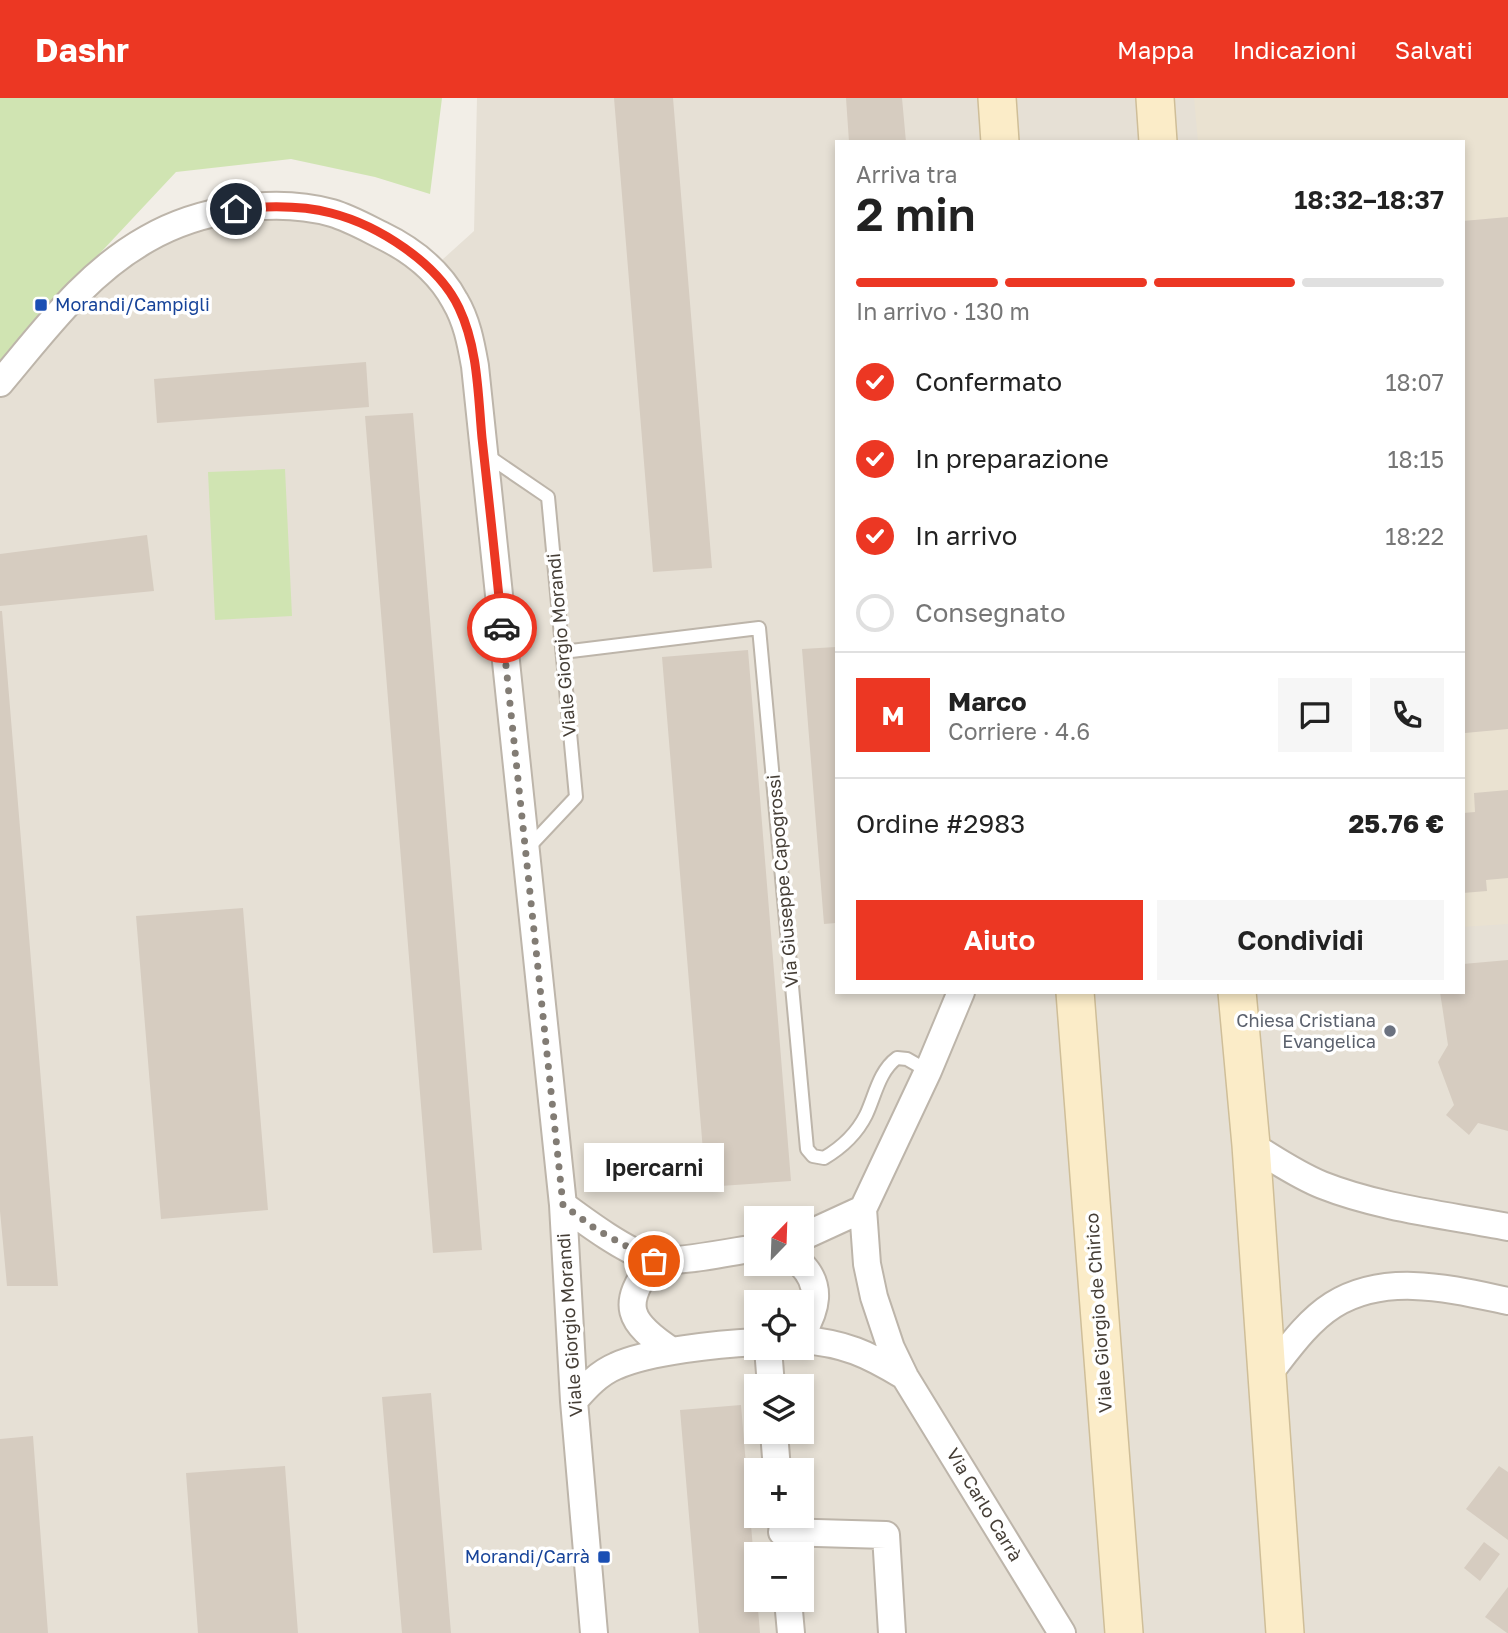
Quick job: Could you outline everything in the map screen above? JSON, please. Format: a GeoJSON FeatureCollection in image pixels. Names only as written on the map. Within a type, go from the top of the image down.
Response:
{"type":"FeatureCollection","features":[{"type":"Feature","properties":{"kind":"street"},"geometry":{"type":"LineString","coordinates":[[997,98],[1000,140]]}},
{"type":"Feature","properties":{"kind":"street"},"geometry":{"type":"LineString","coordinates":[[1155,98],[1158,140]]}},
{"type":"Feature","properties":{"kind":"street","name":"Viale Giorgio Morandi"},"geometry":{"type":"LineString","coordinates":[[0,383],[83,287],[121,255],[175,225],[224,211],[276,207],[317,210],[345,218],[402,246],[431,270],[449,290],[465,322],[471,346],[484,453],[563,1205],[575,1401],[594,1633]]}},
{"type":"Feature","properties":{"kind":"street"},"geometry":{"type":"LineString","coordinates":[[814,1231],[863,1209],[928,1071],[960,994]]}},
{"type":"Feature","properties":{"kind":"street","name":"Viale Giorgio de Chirico"},"geometry":{"type":"LineString","coordinates":[[1074,994],[1124,1633]]}},
{"type":"Feature","properties":{"kind":"street"},"geometry":{"type":"LineString","coordinates":[[1237,994],[1251,1145],[1285,1633]]}},
{"type":"Feature","properties":{"kind":"street"},"geometry":{"type":"LineString","coordinates":[[1251,1145],[1302,1176],[1347,1194],[1508,1227]]}},
{"type":"Feature","properties":{"kind":"street"},"geometry":{"type":"LineString","coordinates":[[563,1205],[597,1230],[654,1261],[744,1250]]}},
{"type":"Feature","properties":{"kind":"street","name":"Via Carlo Carrà"},"geometry":{"type":"LineString","coordinates":[[863,1209],[872,1290],[891,1348],[905,1377],[1062,1633]]}},
{"type":"Feature","properties":{"kind":"street"},"geometry":{"type":"LineString","coordinates":[[654,1261],[635,1291],[635,1317],[648,1335],[672,1351]]}},
{"type":"Feature","properties":{"kind":"street"},"geometry":{"type":"LineString","coordinates":[[811,1276],[817,1297],[814,1308]]}},
{"type":"Feature","properties":{"kind":"street"},"geometry":{"type":"LineString","coordinates":[[1266,1377],[1315,1320],[1332,1306],[1374,1289],[1420,1286],[1508,1301]]}},
{"type":"Feature","properties":{"kind":"street","name":"Via Carlo Carrà"},"geometry":{"type":"LineString","coordinates":[[814,1342],[849,1347],[874,1357],[905,1377]]}},
{"type":"Feature","properties":{"kind":"street"},"geometry":{"type":"LineString","coordinates":[[575,1401],[595,1379],[616,1365],[672,1351],[744,1343]]}},
{"type":"Feature","properties":{"kind":"street"},"geometry":{"type":"LineString","coordinates":[[782,1534],[886,1535],[892,1633]]}},
{"type":"Feature","properties":{"kind":"street"},"geometry":{"type":"LineString","coordinates":[[789,1612],[791,1633]]}},
{"type":"Feature","properties":{"kind":"lane","name":"Viale Giorgio Morandi"},"geometry":{"type":"LineString","coordinates":[[484,453],[548,497],[576,797],[526,851]]}},
{"type":"Feature","properties":{"kind":"lane","name":"Via Giuseppe Capogrossi"},"geometry":{"type":"LineString","coordinates":[[562,652],[760,628],[807,1149],[813,1156],[824,1158],[841,1148],[865,1118],[887,1065],[897,1058],[906,1059],[928,1071]]}},
{"type":"Feature","properties":{"kind":"shaded area"},"geometry":{"type":"Polygon","coordinates":[[[477,98],[1508,98],[1508,1633],[0,1633],[0,383],[159,232],[212,214],[345,218],[432,269],[474,231],[477,98]]]}},
{"type":"Feature","properties":{"kind":"shaded area"},"geometry":{"type":"Polygon","coordinates":[[[1194,98],[1508,98],[1508,924],[1465,927],[1465,140],[1198,140],[1194,98]]]}},
{"type":"Feature","properties":{"kind":"green space"},"geometry":{"type":"Polygon","coordinates":[[[0,98],[442,98],[430,194],[375,177],[291,159],[176,172],[0,360],[0,98]]]}},
{"type":"Feature","properties":{"kind":"green space"},"geometry":{"type":"Polygon","coordinates":[[[285,469],[292,616],[215,620],[208,472],[285,469]]]}},
{"type":"Feature","properties":{"kind":"building"},"geometry":{"type":"Polygon","coordinates":[[[614,98],[673,98],[712,568],[653,572],[614,98]]]}},
{"type":"Feature","properties":{"kind":"building"},"geometry":{"type":"Polygon","coordinates":[[[846,98],[902,98],[906,140],[849,140],[846,98]]]}},
{"type":"Feature","properties":{"kind":"building"},"geometry":{"type":"Polygon","coordinates":[[[1508,217],[1508,729],[1465,733],[1465,221],[1508,217]]]}},
{"type":"Feature","properties":{"kind":"building"},"geometry":{"type":"Polygon","coordinates":[[[366,362],[369,407],[157,423],[154,379],[366,362]]]}},
{"type":"Feature","properties":{"kind":"building"},"geometry":{"type":"Polygon","coordinates":[[[413,413],[482,1250],[433,1253],[365,416],[413,413]]]}},
{"type":"Feature","properties":{"kind":"building"},"geometry":{"type":"Polygon","coordinates":[[[147,535],[154,591],[0,606],[0,554],[147,535]]]}},
{"type":"Feature","properties":{"kind":"building"},"geometry":{"type":"Polygon","coordinates":[[[0,611],[58,1286],[7,1286],[0,1211],[0,611]]]}},
{"type":"Feature","properties":{"kind":"building"},"geometry":{"type":"Polygon","coordinates":[[[835,647],[835,923],[824,924],[802,649],[835,647]]]}},
{"type":"Feature","properties":{"kind":"building"},"geometry":{"type":"Polygon","coordinates":[[[748,650],[791,1181],[706,1187],[662,657],[748,650]]]}},
{"type":"Feature","properties":{"kind":"building"},"geometry":{"type":"Polygon","coordinates":[[[1508,790],[1508,878],[1486,880],[1487,891],[1465,893],[1465,813],[1475,812],[1474,793],[1508,790]]]}},
{"type":"Feature","properties":{"kind":"building"},"geometry":{"type":"Polygon","coordinates":[[[243,908],[268,1210],[161,1219],[136,916],[243,908]]]}},
{"type":"Feature","properties":{"kind":"building"},"geometry":{"type":"Polygon","coordinates":[[[1508,960],[1508,1131],[1478,1123],[1469,1135],[1446,1115],[1454,1105],[1438,1062],[1448,1045],[1440,994],[1465,994],[1465,964],[1508,960]]]}},
{"type":"Feature","properties":{"kind":"building"},"geometry":{"type":"Polygon","coordinates":[[[431,1393],[451,1633],[402,1633],[382,1397],[431,1393]]]}},
{"type":"Feature","properties":{"kind":"building"},"geometry":{"type":"Polygon","coordinates":[[[741,1405],[745,1458],[744,1528],[751,1528],[752,1542],[744,1542],[744,1612],[758,1612],[760,1633],[699,1633],[680,1410],[741,1405]]]}},
{"type":"Feature","properties":{"kind":"building"},"geometry":{"type":"Polygon","coordinates":[[[33,1436],[48,1633],[0,1633],[0,1439],[33,1436]]]}},
{"type":"Feature","properties":{"kind":"building"},"geometry":{"type":"Polygon","coordinates":[[[285,1466],[298,1633],[198,1633],[186,1473],[285,1466]]]}},
{"type":"Feature","properties":{"kind":"building"},"geometry":{"type":"Polygon","coordinates":[[[1499,1466],[1508,1472],[1508,1540],[1466,1509],[1499,1466]]]}},
{"type":"Feature","properties":{"kind":"building"},"geometry":{"type":"Polygon","coordinates":[[[1484,1542],[1500,1554],[1480,1581],[1464,1568],[1484,1542]]]}},
{"type":"Feature","properties":{"kind":"building"},"geometry":{"type":"Polygon","coordinates":[[[1508,1587],[1508,1633],[1507,1633],[1485,1617],[1508,1587]]]}},
{"type":"Feature","properties":{"kind":"way so far"},"geometry":{"type":"LineString","coordinates":[[502,628],[563,1205],[597,1230],[654,1261]]}},
{"type":"Feature","properties":{"kind":"place","name":"Morandi/Campigli"},"geometry":{"type":"Point","coordinates":[41,305]}},
{"type":"Feature","properties":{"kind":"place","name":"Chiesa Cristiana Evangelica"},"geometry":{"type":"Point","coordinates":[1390,1031]}},
{"type":"Feature","properties":{"kind":"place","name":"Ipercarni"},"geometry":{"type":"Point","coordinates":[654,1261]}},
{"type":"Feature","properties":{"kind":"place","name":"Morandi/Carrà"},"geometry":{"type":"Point","coordinates":[604,1557]}},
{"type":"Feature","properties":{"kind":"route"},"geometry":{"type":"LineString","coordinates":[[236,209],[276,207],[317,210],[345,218],[412,253],[431,270],[455,300],[465,322],[475,366],[502,628]]}}]}
